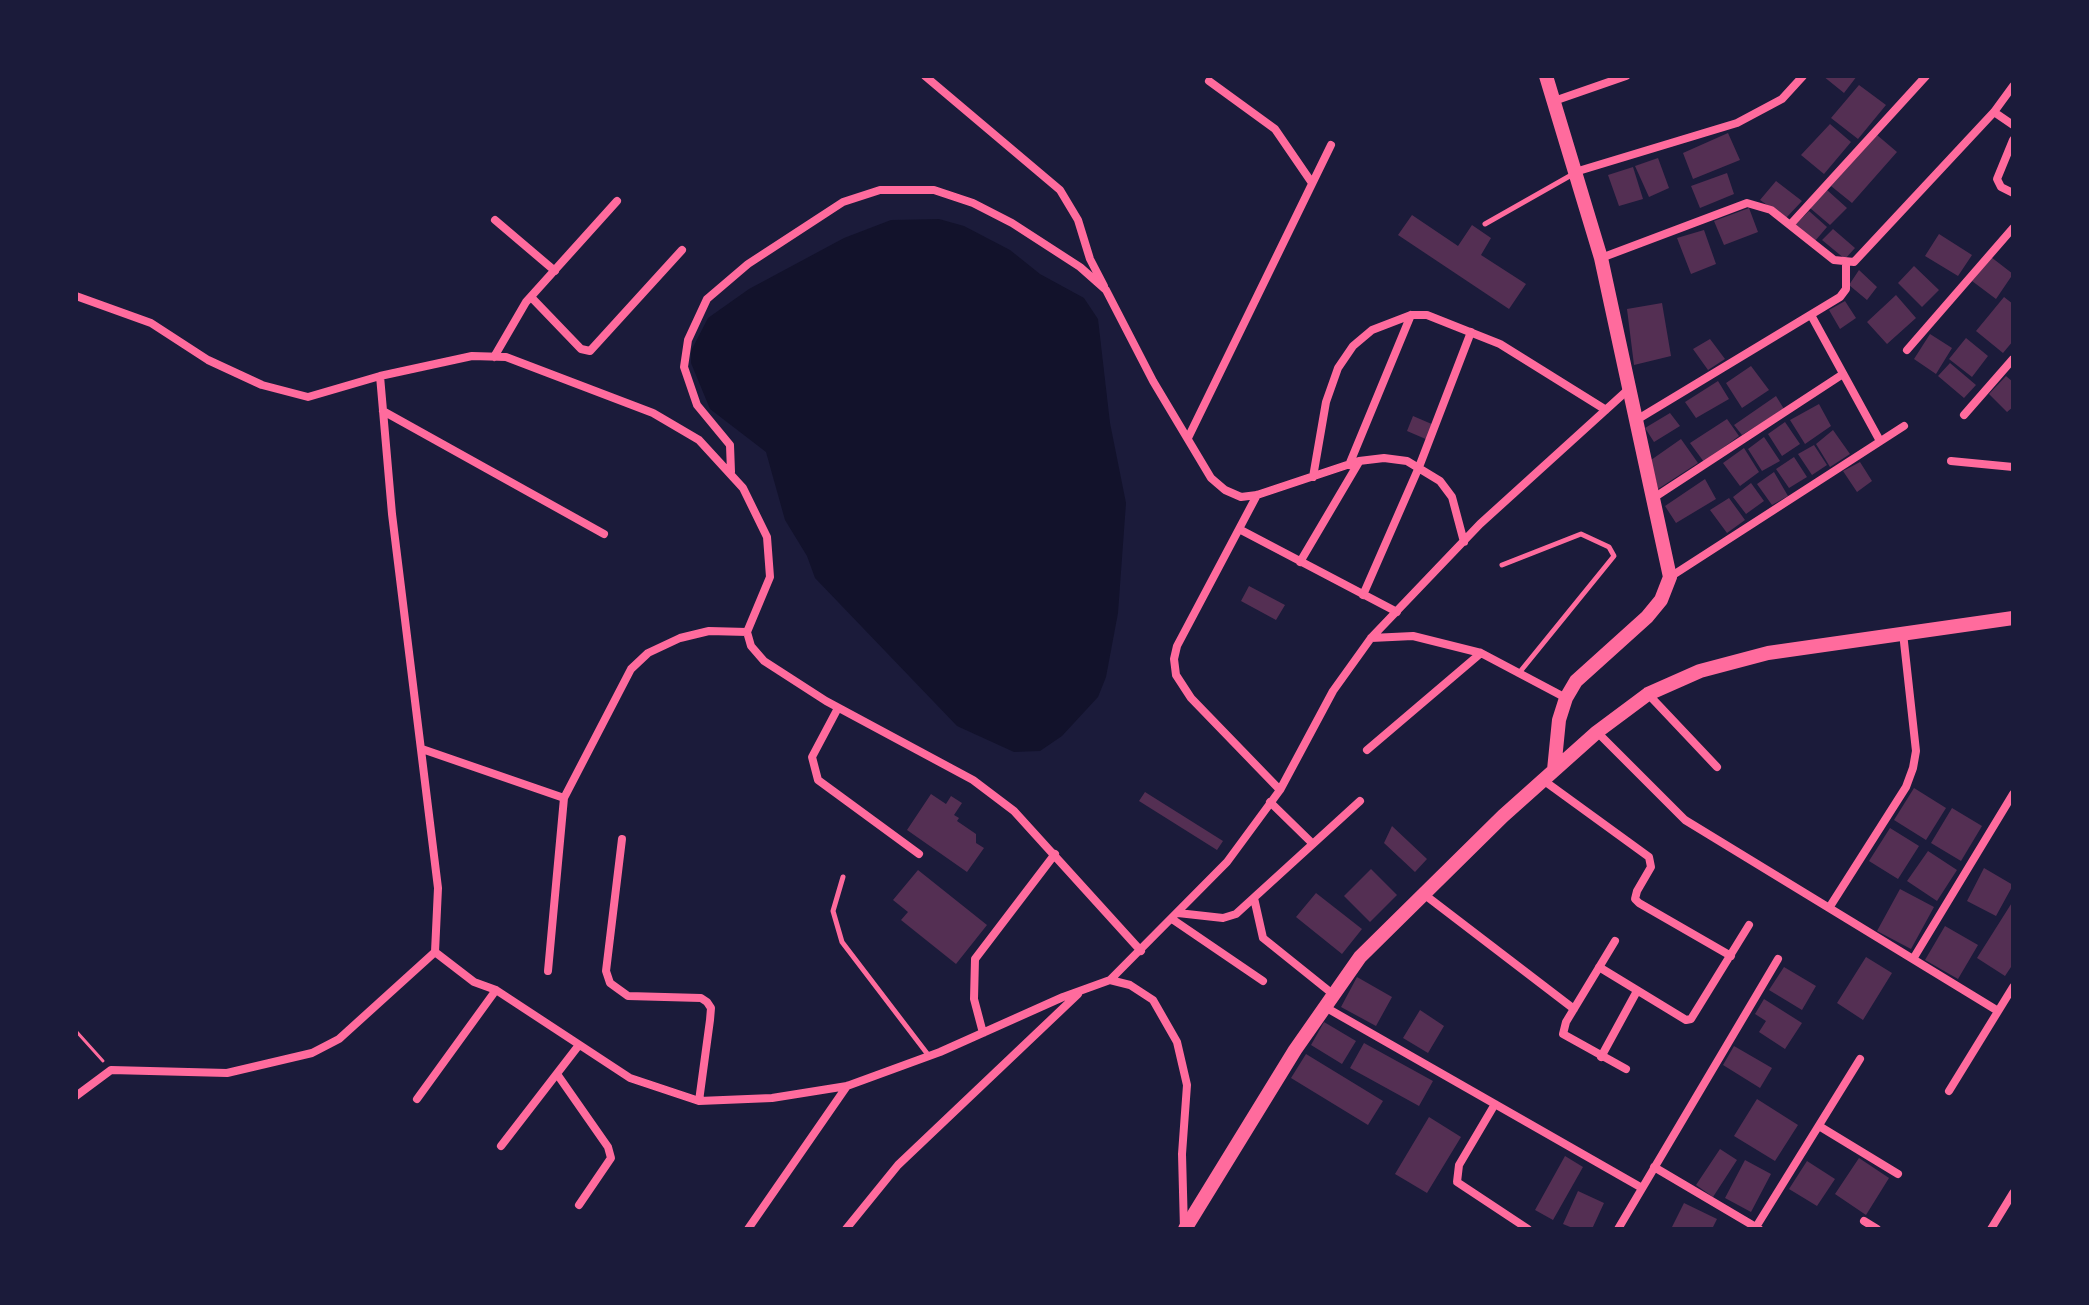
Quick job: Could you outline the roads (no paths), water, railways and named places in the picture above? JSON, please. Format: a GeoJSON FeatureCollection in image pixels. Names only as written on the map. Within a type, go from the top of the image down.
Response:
{"type":"FeatureCollection","features":[{"type":"Feature","properties":{"kind":"street"},"geometry":{"type":"LineString","coordinates":[[925,76],[1060,190],[1078,220],[1090,259],[1106,290],[1211,478],[1241,497],[1257,495],[1359,461],[1384,458],[1419,467],[1440,481],[1452,497],[1464,542]]}},
{"type":"Feature","properties":{"kind":"street"},"geometry":{"type":"LineString","coordinates":[[1546,76],[1601,258],[1670,577],[1661,600],[1647,617],[1576,681],[1559,720],[1548,775]]}},
{"type":"Feature","properties":{"kind":"street"},"geometry":{"type":"LineString","coordinates":[[1554,101],[1626,76]]}},
{"type":"Feature","properties":{"kind":"street"},"geometry":{"type":"LineString","coordinates":[[1575,172],[1737,123],[1782,99],[1803,76]]}},
{"type":"Feature","properties":{"kind":"street"},"geometry":{"type":"LineString","coordinates":[[1790,225],[1926,76]]}},
{"type":"Feature","properties":{"kind":"street"},"geometry":{"type":"LineString","coordinates":[[1209,81],[1275,129],[1312,183]]}},
{"type":"Feature","properties":{"kind":"street"},"geometry":{"type":"LineString","coordinates":[[1601,258],[1747,203],[1771,210],[1834,260],[1846,264],[1854,262],[1994,112],[2013,86]]}},
{"type":"Feature","properties":{"kind":"street"},"geometry":{"type":"LineString","coordinates":[[1994,112],[2013,125]]}},
{"type":"Feature","properties":{"kind":"street"},"geometry":{"type":"LineString","coordinates":[[2013,140],[1997,179],[2001,187],[2013,193]]}},
{"type":"Feature","properties":{"kind":"street"},"geometry":{"type":"LineString","coordinates":[[1188,438],[1331,145]]}},
{"type":"Feature","properties":{"kind":"street"},"geometry":{"type":"LineString","coordinates":[[731,472],[730,445],[697,405],[686,380],[684,353],[688,340],[702,307],[713,292],[748,264],[843,202],[880,190],[934,190],[1012,223],[1080,267],[1106,290]]}},
{"type":"Feature","properties":{"kind":"street"},"geometry":{"type":"LineString","coordinates":[[494,357],[531,297],[617,201]]}},
{"type":"Feature","properties":{"kind":"street"},"geometry":{"type":"LineString","coordinates":[[495,220],[555,271]]}},
{"type":"Feature","properties":{"kind":"street"},"geometry":{"type":"LineString","coordinates":[[1907,350],[2013,228]]}},
{"type":"Feature","properties":{"kind":"street"},"geometry":{"type":"LineString","coordinates":[[531,297],[581,349],[590,351],[682,250]]}},
{"type":"Feature","properties":{"kind":"street"},"geometry":{"type":"LineString","coordinates":[[1638,419],[1844,294],[1846,264]]}},
{"type":"Feature","properties":{"kind":"street"},"geometry":{"type":"LineString","coordinates":[[76,296],[151,323],[208,360],[262,385],[308,397],[380,376],[472,356],[494,357],[537,368],[653,413],[699,440],[731,472],[757,512],[770,558],[770,577],[747,632],[751,646],[764,661],[838,708],[973,780],[1014,811],[1141,951]]}},
{"type":"Feature","properties":{"kind":"street"},"geometry":{"type":"LineString","coordinates":[[1313,477],[1326,402],[1338,368],[1353,346],[1372,330],[1411,315],[1427,315],[1529,360],[1606,410]]}},
{"type":"Feature","properties":{"kind":"street"},"geometry":{"type":"LineString","coordinates":[[1349,465],[1411,315]]}},
{"type":"Feature","properties":{"kind":"street"},"geometry":{"type":"LineString","coordinates":[[1811,315],[1880,441]]}},
{"type":"Feature","properties":{"kind":"street"},"geometry":{"type":"LineString","coordinates":[[1363,595],[1419,467],[1471,332]]}},
{"type":"Feature","properties":{"kind":"street"},"geometry":{"type":"LineString","coordinates":[[1964,415],[2013,359]]}},
{"type":"Feature","properties":{"kind":"street"},"geometry":{"type":"LineString","coordinates":[[1655,497],[1843,374]]}},
{"type":"Feature","properties":{"kind":"street"},"geometry":{"type":"LineString","coordinates":[[76,1096],[111,1070],[227,1073],[312,1053],[339,1039],[435,952],[438,888],[392,514],[380,376]]}},
{"type":"Feature","properties":{"kind":"street"},"geometry":{"type":"LineString","coordinates":[[435,952],[474,982],[496,990],[630,1078],[699,1101],[772,1098],[847,1086],[929,1056],[1110,980],[1227,862],[1280,790],[1333,691],[1371,638],[1464,542],[1631,387]]}},
{"type":"Feature","properties":{"kind":"street"},"geometry":{"type":"LineString","coordinates":[[383,411],[604,534]]}},
{"type":"Feature","properties":{"kind":"street"},"geometry":{"type":"LineString","coordinates":[[1670,577],[1904,426]]}},
{"type":"Feature","properties":{"kind":"street"},"geometry":{"type":"LineString","coordinates":[[1300,562],[1359,461]]}},
{"type":"Feature","properties":{"kind":"street"},"geometry":{"type":"LineString","coordinates":[[1951,461],[2013,467]]}},
{"type":"Feature","properties":{"kind":"street"},"geometry":{"type":"LineString","coordinates":[[1257,495],[1177,646],[1176,675],[1191,698],[1280,790]]}},
{"type":"Feature","properties":{"kind":"street"},"geometry":{"type":"LineString","coordinates":[[1239,529],[1397,612]]}},
{"type":"Feature","properties":{"kind":"street"},"geometry":{"type":"LineString","coordinates":[[1184,1229],[1360,957],[1548,775],[1597,732],[1648,694],[1700,671],[1768,653],[2013,618]]}},
{"type":"Feature","properties":{"kind":"street"},"geometry":{"type":"LineString","coordinates":[[548,971],[564,798],[631,669],[662,644],[709,631],[747,632]]}},
{"type":"Feature","properties":{"kind":"street"},"geometry":{"type":"LineString","coordinates":[[1829,908],[1906,787],[1913,768],[1916,751],[1903,633]]}},
{"type":"Feature","properties":{"kind":"street"},"geometry":{"type":"LineString","coordinates":[[1371,638],[1413,636],[1481,653],[1566,698]]}},
{"type":"Feature","properties":{"kind":"street"},"geometry":{"type":"LineString","coordinates":[[1367,750],[1481,653]]}},
{"type":"Feature","properties":{"kind":"street"},"geometry":{"type":"LineString","coordinates":[[1648,694],[1717,767]]}},
{"type":"Feature","properties":{"kind":"street"},"geometry":{"type":"LineString","coordinates":[[838,708],[812,757],[818,780],[919,854]]}},
{"type":"Feature","properties":{"kind":"street"},"geometry":{"type":"LineString","coordinates":[[1597,732],[1685,820],[1998,1011]]}},
{"type":"Feature","properties":{"kind":"street"},"geometry":{"type":"LineString","coordinates":[[422,749],[564,798]]}},
{"type":"Feature","properties":{"kind":"street"},"geometry":{"type":"LineString","coordinates":[[1548,775],[1649,857],[1651,867],[1635,899],[1639,903],[1731,956]]}},
{"type":"Feature","properties":{"kind":"street"},"geometry":{"type":"LineString","coordinates":[[1913,959],[2013,794]]}},
{"type":"Feature","properties":{"kind":"street"},"geometry":{"type":"LineString","coordinates":[[1175,916],[1223,918],[1236,914],[1360,801]]}},
{"type":"Feature","properties":{"kind":"street"},"geometry":{"type":"LineString","coordinates":[[1270,802],[1313,844]]}},
{"type":"Feature","properties":{"kind":"street"},"geometry":{"type":"LineString","coordinates":[[622,839],[606,971],[610,983],[628,996],[701,998],[707,1002],[711,1008],[699,1101]]}},
{"type":"Feature","properties":{"kind":"street"},"geometry":{"type":"LineString","coordinates":[[983,1033],[974,999],[975,959],[1055,854]]}},
{"type":"Feature","properties":{"kind":"street"},"geometry":{"type":"LineString","coordinates":[[1425,895],[1574,1009]]}},
{"type":"Feature","properties":{"kind":"street"},"geometry":{"type":"LineString","coordinates":[[1254,898],[1263,938],[1334,995]]}},
{"type":"Feature","properties":{"kind":"street"},"geometry":{"type":"LineString","coordinates":[[1175,916],[1263,981]]}},
{"type":"Feature","properties":{"kind":"street"},"geometry":{"type":"LineString","coordinates":[[1599,967],[1686,1020],[1691,1019],[1749,925]]}},
{"type":"Feature","properties":{"kind":"street"},"geometry":{"type":"LineString","coordinates":[[1615,941],[1574,1009],[1563,1034],[1626,1069]]}},
{"type":"Feature","properties":{"kind":"street"},"geometry":{"type":"LineString","coordinates":[[1618,1229],[1778,959]]}},
{"type":"Feature","properties":{"kind":"street"},"geometry":{"type":"LineString","coordinates":[[1110,980],[1130,985],[1153,1000],[1177,1042],[1187,1085],[1182,1154],[1184,1229]]}},
{"type":"Feature","properties":{"kind":"street"},"geometry":{"type":"LineString","coordinates":[[1949,1091],[2013,987]]}},
{"type":"Feature","properties":{"kind":"street"},"geometry":{"type":"LineString","coordinates":[[417,1099],[496,990]]}},
{"type":"Feature","properties":{"kind":"street"},"geometry":{"type":"LineString","coordinates":[[846,1229],[898,1165],[1083,990]]}},
{"type":"Feature","properties":{"kind":"street"},"geometry":{"type":"LineString","coordinates":[[1601,1057],[1637,991]]}},
{"type":"Feature","properties":{"kind":"street"},"geometry":{"type":"LineString","coordinates":[[1325,1007],[1642,1188]]}},
{"type":"Feature","properties":{"kind":"street"},"geometry":{"type":"LineString","coordinates":[[501,1146],[579,1045]]}},
{"type":"Feature","properties":{"kind":"street"},"geometry":{"type":"LineString","coordinates":[[1654,1167],[1757,1228],[1860,1059]]}},
{"type":"Feature","properties":{"kind":"street"},"geometry":{"type":"LineString","coordinates":[[557,1074],[608,1147],[611,1158],[579,1205]]}},
{"type":"Feature","properties":{"kind":"street"},"geometry":{"type":"LineString","coordinates":[[748,1229],[847,1086]]}},
{"type":"Feature","properties":{"kind":"street"},"geometry":{"type":"LineString","coordinates":[[1495,1104],[1459,1165],[1457,1182],[1528,1229]]}},
{"type":"Feature","properties":{"kind":"street"},"geometry":{"type":"LineString","coordinates":[[1819,1126],[1898,1174]]}},
{"type":"Feature","properties":{"kind":"street"},"geometry":{"type":"LineString","coordinates":[[1991,1229],[2013,1193]]}},
{"type":"Feature","properties":{"kind":"street"},"geometry":{"type":"LineString","coordinates":[[1732,1229],[1739,1217]]}},
{"type":"Feature","properties":{"kind":"street"},"geometry":{"type":"LineString","coordinates":[[1864,1221],[1877,1229]]}},
{"type":"Feature","properties":{"kind":"lane"},"geometry":{"type":"LineString","coordinates":[[1485,224],[1575,172]]}},
{"type":"Feature","properties":{"kind":"lane"},"geometry":{"type":"LineString","coordinates":[[1502,565],[1581,534],[1609,547],[1614,556],[1519,673]]}},
{"type":"Feature","properties":{"kind":"lane"},"geometry":{"type":"LineString","coordinates":[[843,877],[833,911],[842,942],[929,1056]]}}]}
